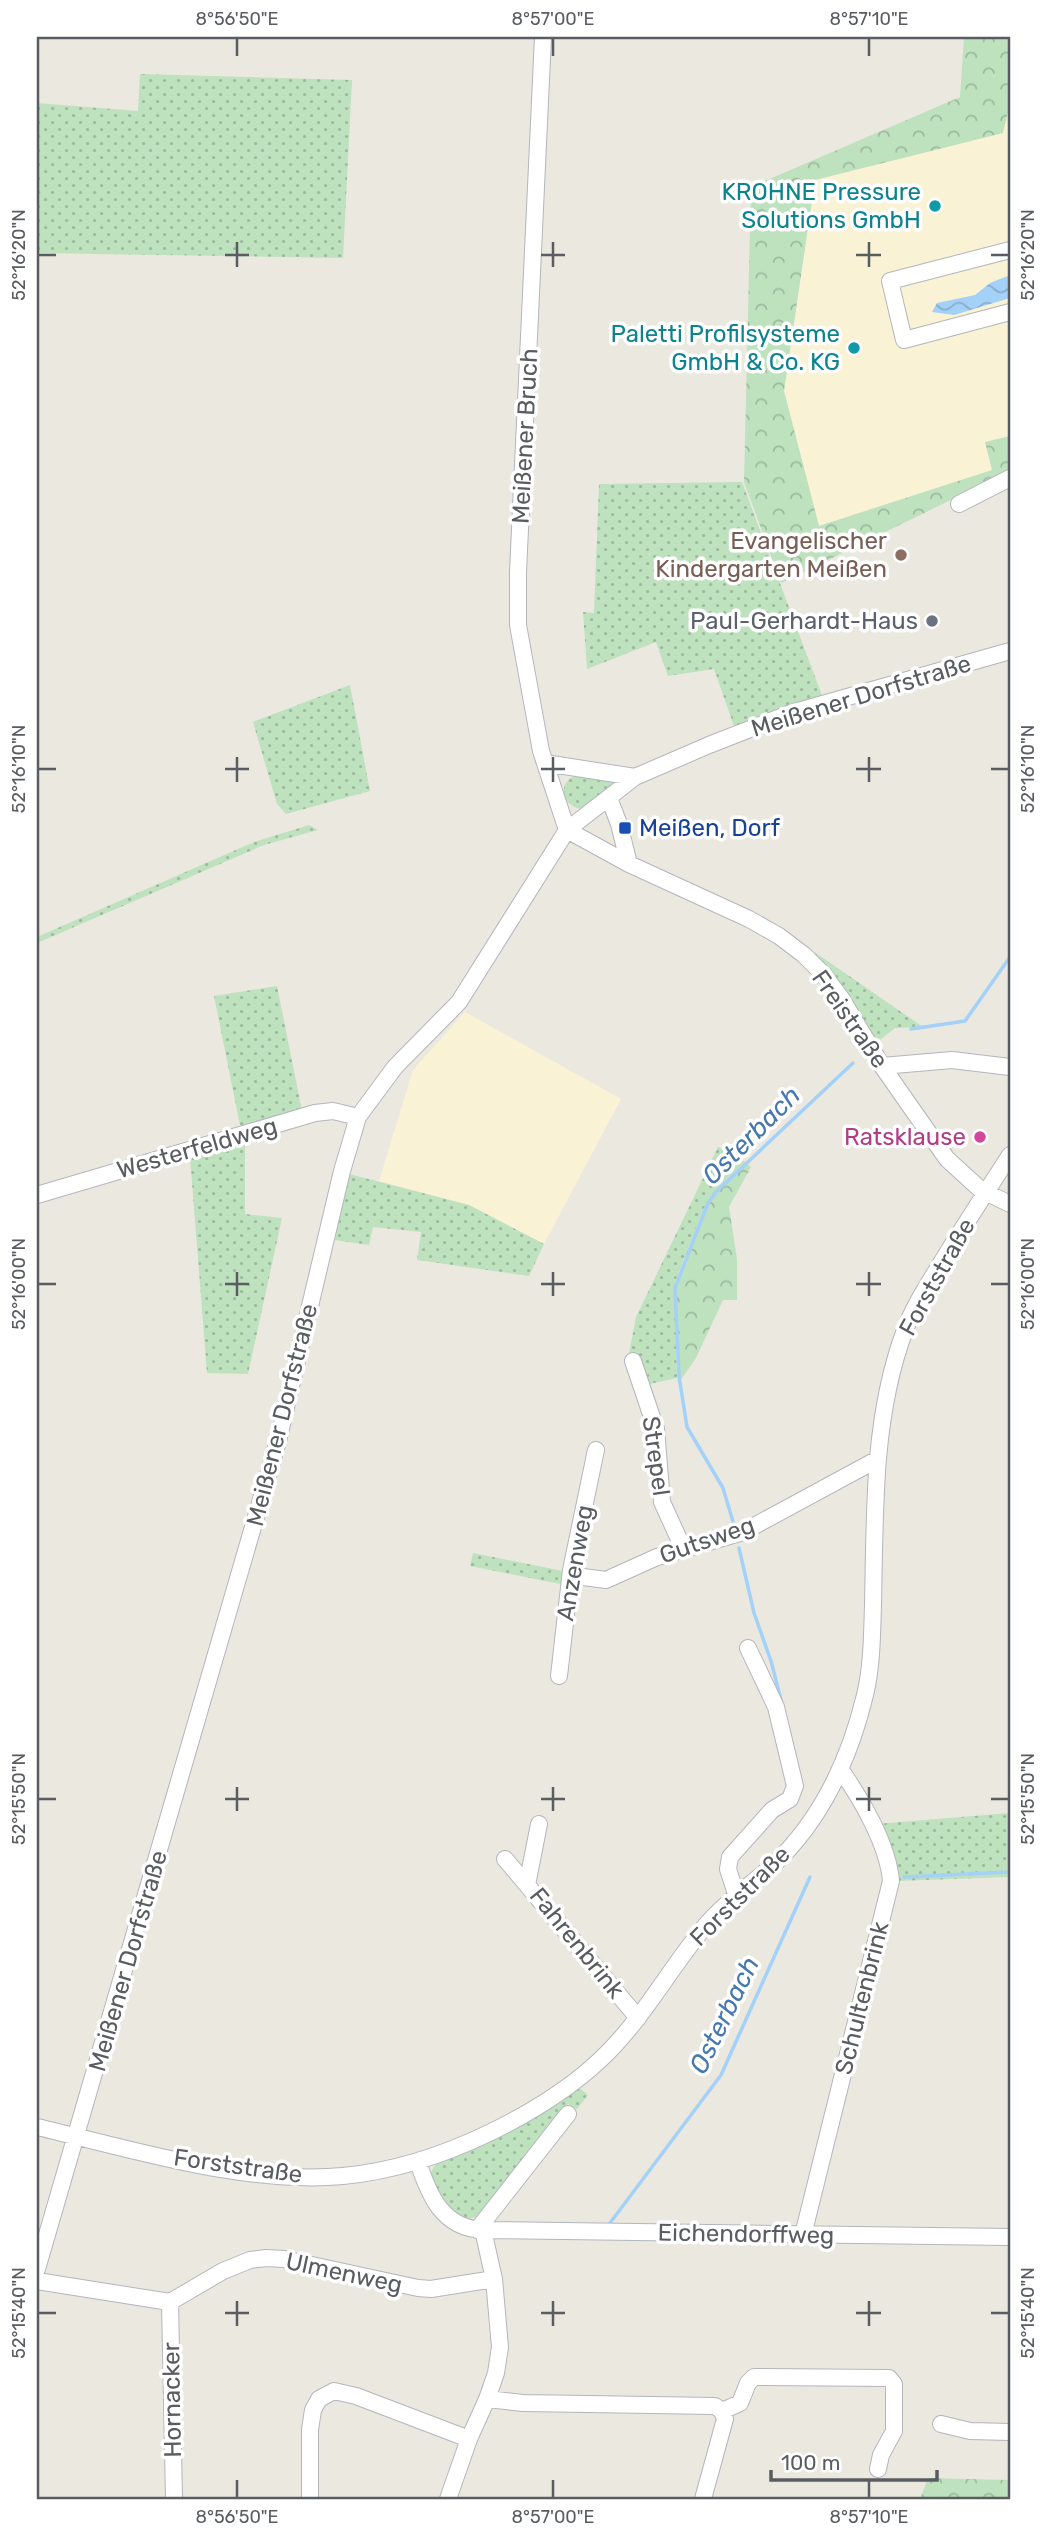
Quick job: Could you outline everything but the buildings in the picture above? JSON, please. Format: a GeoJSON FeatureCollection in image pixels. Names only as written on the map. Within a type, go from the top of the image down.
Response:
{"type":"FeatureCollection","features":[{"type":"Feature","properties":{"kind":"street","name":"Meißener Bruch"},"geometry":{"type":"LineString","coordinates":[[543,37],[518,572],[518,625],[541,751],[567,830]]}},
{"type":"Feature","properties":{"kind":"street"},"geometry":{"type":"LineString","coordinates":[[1010,250],[890,281],[904,340],[1010,312]]}},
{"type":"Feature","properties":{"kind":"street"},"geometry":{"type":"LineString","coordinates":[[959,504],[1010,478]]}},
{"type":"Feature","properties":{"kind":"street","name":"Meißener Dorfstraße"},"geometry":{"type":"LineString","coordinates":[[37,2269],[275,1454],[342,1171],[358,1117],[396,1067],[458,1002],[567,830],[635,777],[791,713],[1010,651]]}},
{"type":"Feature","properties":{"kind":"street"},"geometry":{"type":"LineString","coordinates":[[545,763],[635,777]]}},
{"type":"Feature","properties":{"kind":"street"},"geometry":{"type":"LineString","coordinates":[[609,798],[629,864]]}},
{"type":"Feature","properties":{"kind":"street","name":"Freistraße"},"geometry":{"type":"LineString","coordinates":[[567,830],[629,864],[749,919],[779,936],[804,955],[824,975],[841,998],[882,1066],[947,1159],[972,1182],[1010,1204]]}},
{"type":"Feature","properties":{"kind":"street"},"geometry":{"type":"LineString","coordinates":[[882,1066],[952,1060],[1010,1067]]}},
{"type":"Feature","properties":{"kind":"street","name":"Westerfeldweg"},"geometry":{"type":"LineString","coordinates":[[37,1195],[315,1113],[333,1111],[358,1117]]}},
{"type":"Feature","properties":{"kind":"street","name":"Forststraße"},"geometry":{"type":"LineString","coordinates":[[37,2127],[206,2166],[283,2176],[345,2176],[418,2162],[466,2144],[526,2115],[603,2058],[638,2018],[707,1923],[736,1894],[773,1865],[801,1835],[841,1769],[865,1694],[872,1646],[878,1459],[887,1386],[906,1326],[953,1242],[1010,1155]]}},
{"type":"Feature","properties":{"kind":"street","name":"Strepel"},"geometry":{"type":"LineString","coordinates":[[633,1361],[656,1429],[662,1502],[683,1548]]}},
{"type":"Feature","properties":{"kind":"street","name":"Anzenweg"},"geometry":{"type":"LineString","coordinates":[[559,1676],[571,1570],[596,1450]]}},
{"type":"Feature","properties":{"kind":"street","name":"Gutsweg"},"geometry":{"type":"LineString","coordinates":[[571,1570],[576,1576],[606,1580],[657,1557],[743,1532],[878,1459]]}},
{"type":"Feature","properties":{"kind":"street"},"geometry":{"type":"LineString","coordinates":[[736,1894],[728,1869],[730,1857],[772,1810],[790,1799],[795,1786],[776,1707],[748,1647]]}},
{"type":"Feature","properties":{"kind":"street","name":"Schultenbrink"},"geometry":{"type":"LineString","coordinates":[[803,2235],[891,1881],[887,1861],[859,1796],[841,1769]]}},
{"type":"Feature","properties":{"kind":"street","name":"Fahrenbrink"},"geometry":{"type":"LineString","coordinates":[[539,1824],[527,1885],[638,2018]]}},
{"type":"Feature","properties":{"kind":"street"},"geometry":{"type":"LineString","coordinates":[[505,1859],[527,1885]]}},
{"type":"Feature","properties":{"kind":"street"},"geometry":{"type":"LineString","coordinates":[[447,2499],[487,2399],[496,2373],[500,2347],[494,2279],[480,2230],[568,2115]]}},
{"type":"Feature","properties":{"kind":"street","name":"Eichendorffweg"},"geometry":{"type":"LineString","coordinates":[[418,2162],[429,2194],[436,2205],[457,2222],[480,2230],[1010,2237]]}},
{"type":"Feature","properties":{"kind":"street","name":"Ulmenweg"},"geometry":{"type":"LineString","coordinates":[[170,2302],[223,2271],[250,2260],[266,2258],[284,2259],[418,2288],[431,2289],[494,2279]]}},
{"type":"Feature","properties":{"kind":"street"},"geometry":{"type":"LineString","coordinates":[[37,2281],[170,2302]]}},
{"type":"Feature","properties":{"kind":"street","name":"Hornacker"},"geometry":{"type":"LineString","coordinates":[[170,2302],[174,2499]]}},
{"type":"Feature","properties":{"kind":"street"},"geometry":{"type":"LineString","coordinates":[[722,2411],[740,2403],[748,2383],[754,2377],[889,2378],[894,2384],[894,2431],[881,2455],[878,2469]]}},
{"type":"Feature","properties":{"kind":"street"},"geometry":{"type":"LineString","coordinates":[[310,2499],[310,2430],[313,2410],[320,2399],[334,2392],[356,2396],[469,2439]]}},
{"type":"Feature","properties":{"kind":"street"},"geometry":{"type":"LineString","coordinates":[[487,2399],[523,2403],[715,2406],[722,2411],[725,2419],[703,2499]]}},
{"type":"Feature","properties":{"kind":"street"},"geometry":{"type":"LineString","coordinates":[[941,2424],[970,2431],[1010,2431]]}},
{"type":"Feature","properties":{"kind":"shaded area"},"geometry":{"type":"Polygon","coordinates":[[[1010,104],[1010,436],[985,442],[992,470],[819,526],[784,391],[815,180],[1002,133],[1010,104]]]}},
{"type":"Feature","properties":{"kind":"shaded area"},"geometry":{"type":"Polygon","coordinates":[[[465,1012],[621,1099],[544,1244],[469,1205],[379,1181],[413,1070],[465,1012]]]}},
{"type":"Feature","properties":{"kind":"green space"},"geometry":{"type":"Polygon","coordinates":[[[964,37],[1010,37],[1010,104],[1003,133],[815,180],[784,391],[819,526],[992,470],[985,442],[1010,436],[1010,471],[781,583],[744,482],[751,187],[960,97],[964,37]]]}},
{"type":"Feature","properties":{"kind":"green space"},"geometry":{"type":"Polygon","coordinates":[[[140,74],[352,80],[343,258],[37,253],[37,103],[138,111],[140,74]]]}},
{"type":"Feature","properties":{"kind":"green space"},"geometry":{"type":"Polygon","coordinates":[[[742,482],[823,698],[734,726],[714,669],[668,676],[656,642],[587,669],[583,612],[594,613],[599,484],[742,482]]]}},
{"type":"Feature","properties":{"kind":"green space"},"geometry":{"type":"Polygon","coordinates":[[[350,685],[370,791],[286,814],[277,804],[253,722],[350,685]]]}},
{"type":"Feature","properties":{"kind":"green space"},"geometry":{"type":"Polygon","coordinates":[[[580,774],[615,782],[615,786],[582,809],[574,807],[565,798],[564,786],[567,781],[580,774]]]}},
{"type":"Feature","properties":{"kind":"green space"},"geometry":{"type":"Polygon","coordinates":[[[309,825],[318,830],[264,845],[37,943],[37,937],[254,842],[309,825]]]}},
{"type":"Feature","properties":{"kind":"green space"},"geometry":{"type":"Polygon","coordinates":[[[813,951],[923,1027],[895,1028],[875,1044],[813,951]]]}},
{"type":"Feature","properties":{"kind":"green space"},"geometry":{"type":"Polygon","coordinates":[[[277,986],[302,1111],[241,1130],[214,996],[277,986]]]}},
{"type":"Feature","properties":{"kind":"green space"},"geometry":{"type":"Polygon","coordinates":[[[245,1143],[245,1214],[282,1218],[248,1374],[207,1373],[190,1157],[245,1143]]]}},
{"type":"Feature","properties":{"kind":"green space"},"geometry":{"type":"Polygon","coordinates":[[[718,1147],[746,1162],[713,1190],[675,1282],[677,1378],[645,1385],[635,1354],[629,1354],[636,1317],[718,1147]]]}},
{"type":"Feature","properties":{"kind":"green space"},"geometry":{"type":"Polygon","coordinates":[[[746,1162],[751,1167],[729,1207],[737,1259],[737,1300],[723,1300],[696,1358],[678,1384],[675,1283],[713,1190],[746,1162]]]}},
{"type":"Feature","properties":{"kind":"green space"},"geometry":{"type":"Polygon","coordinates":[[[349,1174],[469,1205],[544,1244],[529,1276],[417,1260],[421,1232],[373,1227],[369,1245],[335,1240],[349,1174]]]}},
{"type":"Feature","properties":{"kind":"green space"},"geometry":{"type":"Polygon","coordinates":[[[473,1553],[568,1572],[565,1585],[470,1566],[473,1553]]]}},
{"type":"Feature","properties":{"kind":"green space"},"geometry":{"type":"Polygon","coordinates":[[[1010,1813],[1010,1877],[896,1881],[876,1824],[1010,1813]]]}},
{"type":"Feature","properties":{"kind":"green space"},"geometry":{"type":"Polygon","coordinates":[[[577,2086],[588,2095],[577,2109],[568,2104],[489,2208],[474,2218],[456,2214],[430,2180],[436,2164],[577,2086]]]}},
{"type":"Feature","properties":{"kind":"green space"},"geometry":{"type":"Polygon","coordinates":[[[928,2478],[1010,2480],[1010,2499],[920,2499],[928,2478]]]}},
{"type":"Feature","properties":{"kind":"water"},"geometry":{"type":"Polygon","coordinates":[[[1010,275],[1010,298],[954,315],[932,312],[937,303],[975,295],[990,283],[1010,275]]]}},
{"type":"Feature","properties":{"kind":"waterway","name":"Osterbach"},"geometry":{"type":"LineString","coordinates":[[911,1029],[965,1021],[1010,957]]}},
{"type":"Feature","properties":{"kind":"waterway","name":"Osterbach"},"geometry":{"type":"LineString","coordinates":[[734,1525],[723,1488],[687,1427],[679,1376],[675,1288],[708,1203],[716,1192],[853,1063]]}},
{"type":"Feature","properties":{"kind":"waterway","name":"Osterbach"},"geometry":{"type":"LineString","coordinates":[[739,1548],[754,1613],[771,1661],[782,1704]]}},
{"type":"Feature","properties":{"kind":"waterway"},"geometry":{"type":"LineString","coordinates":[[904,1877],[1010,1872]]}},
{"type":"Feature","properties":{"kind":"waterway","name":"Osterbach"},"geometry":{"type":"LineString","coordinates":[[607,2227],[721,2075],[810,1877]]}},
{"type":"Feature","properties":{"kind":"place","name":"KROHNE Pressure Solutions GmbH"},"geometry":{"type":"Point","coordinates":[935,206]}},
{"type":"Feature","properties":{"kind":"place","name":"Paletti Profilsysteme GmbH & Co. KG"},"geometry":{"type":"Point","coordinates":[854,348]}},
{"type":"Feature","properties":{"kind":"place","name":"Evangelischer Kindergarten Meißen"},"geometry":{"type":"Point","coordinates":[901,555]}},
{"type":"Feature","properties":{"kind":"place","name":"Paul-Gerhardt-Haus"},"geometry":{"type":"Point","coordinates":[932,621]}},
{"type":"Feature","properties":{"kind":"place","name":"Meißen, Dorf"},"geometry":{"type":"Point","coordinates":[625,828]}},
{"type":"Feature","properties":{"kind":"place","name":"Ratsklause"},"geometry":{"type":"Point","coordinates":[980,1137]}}]}
